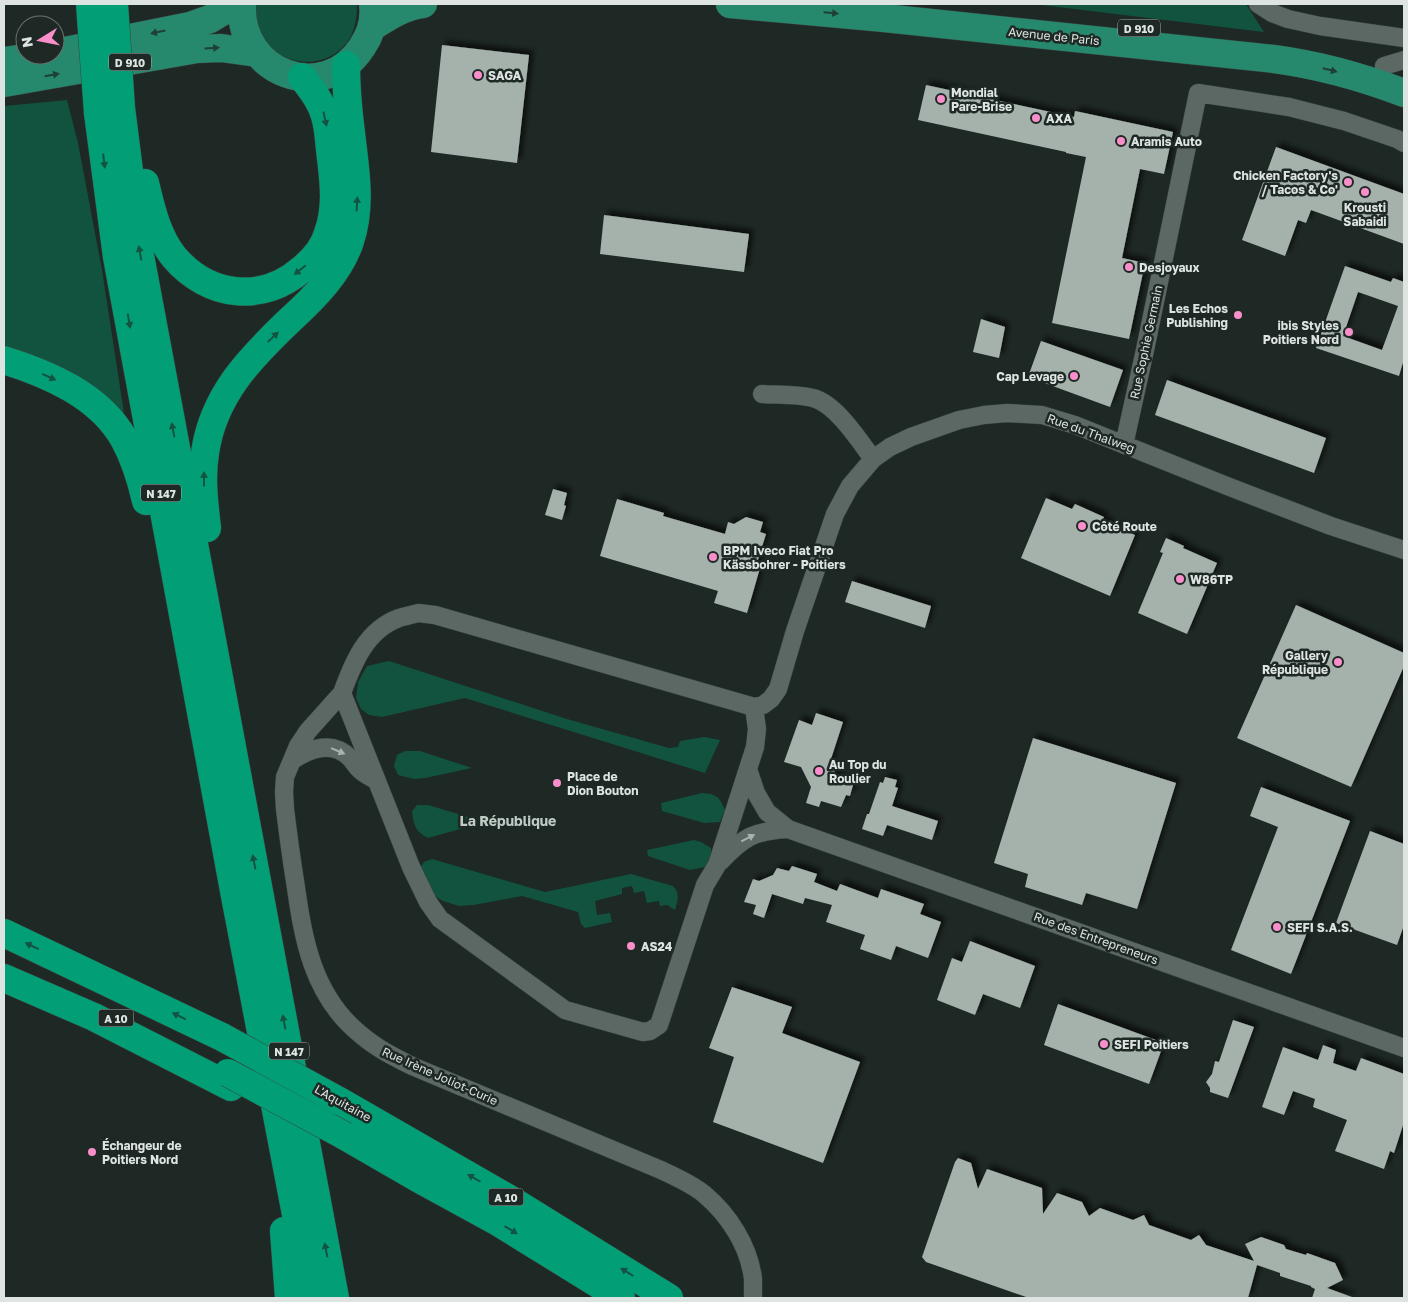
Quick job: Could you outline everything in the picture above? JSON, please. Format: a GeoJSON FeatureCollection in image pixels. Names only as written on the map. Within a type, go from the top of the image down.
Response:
{"type":"FeatureCollection","features":[{"type":"Feature","properties":{"kind":"highway","name":"N 147"},"geometry":{"type":"LineString","coordinates":[[90,4],[114,111],[335,1298]]}},
{"type":"Feature","properties":{"kind":"highway","name":"N 147"},"geometry":{"type":"LineString","coordinates":[[114,4],[117,257],[312,1298]]}},
{"type":"Feature","properties":{"kind":"highway"},"geometry":{"type":"LineString","coordinates":[[243,804],[237,729],[212,579],[204,499],[205,453],[214,418],[233,382],[246,364],[320,289],[344,256],[349,243],[356,212],[357,197],[346,65]]}},
{"type":"Feature","properties":{"kind":"highway","name":"N 147"},"geometry":{"type":"LineString","coordinates":[[114,111],[134,138],[151,209],[165,244],[173,256],[197,277],[210,285],[225,290],[258,291],[286,281],[309,263],[320,249],[328,234],[332,219],[335,201],[326,118],[316,95],[302,77]]}},
{"type":"Feature","properties":{"kind":"highway"},"geometry":{"type":"LineString","coordinates":[[4,360],[55,380],[86,397],[102,410],[123,438],[139,472],[155,536],[208,805],[233,884],[238,959],[274,1150],[282,1204],[289,1298]]}},
{"type":"Feature","properties":{"kind":"highway","name":"L'Aquitaine"},"geometry":{"type":"LineString","coordinates":[[4,933],[222,1037],[339,1101],[511,1200],[669,1298]]}},
{"type":"Feature","properties":{"kind":"highway","name":"A 10"},"geometry":{"type":"LineString","coordinates":[[4,965],[98,1008],[229,1080],[498,1222],[621,1298]]}},
{"type":"Feature","properties":{"kind":"highway"},"geometry":{"type":"LineString","coordinates":[[4,978],[94,1017],[229,1080]]}},
{"type":"Feature","properties":{"kind":"main road","name":"D 910"},"geometry":{"type":"LineString","coordinates":[[65,51],[190,26],[210,19],[235,4]]}},
{"type":"Feature","properties":{"kind":"main road"},"geometry":{"type":"LineString","coordinates":[[242,4],[243,27],[256,53],[276,69],[302,77],[315,77],[331,73],[346,65],[357,55],[368,38],[373,15],[392,14],[405,8],[423,4]]}},
{"type":"Feature","properties":{"kind":"main road","name":"Avenue de Paris"},"geometry":{"type":"LineString","coordinates":[[730,4],[884,18],[1274,59],[1303,63],[1345,73],[1404,93]]}},
{"type":"Feature","properties":{"kind":"main road","name":"Avenue de Paris"},"geometry":{"type":"LineString","coordinates":[[892,4],[1278,42],[1333,51],[1398,66]]}},
{"type":"Feature","properties":{"kind":"main road","name":"D 910"},"geometry":{"type":"LineString","coordinates":[[4,84],[197,49],[221,48],[256,53]]}},
{"type":"Feature","properties":{"kind":"street"},"geometry":{"type":"LineString","coordinates":[[1258,4],[1272,14],[1288,19],[1320,26],[1404,38]]}},
{"type":"Feature","properties":{"kind":"street","name":"Rue Sophie Germain"},"geometry":{"type":"LineString","coordinates":[[1124,445],[1146,350],[1198,93],[1257,101],[1316,114],[1344,121],[1404,143]]}},
{"type":"Feature","properties":{"kind":"street"},"geometry":{"type":"LineString","coordinates":[[762,394],[793,395],[815,399],[830,408],[844,420],[873,459]]}},
{"type":"Feature","properties":{"kind":"street","name":"Rue du Thalweg"},"geometry":{"type":"LineString","coordinates":[[754,707],[763,705],[771,699],[778,689],[795,631],[835,514],[850,486],[873,459],[890,448],[911,437],[959,420],[1007,413],[1042,415],[1075,425],[1331,526],[1404,550]]}},
{"type":"Feature","properties":{"kind":"street"},"geometry":{"type":"LineString","coordinates":[[717,865],[756,747],[757,729],[754,707],[435,615],[418,614],[399,618],[382,626],[357,655],[342,694],[411,867],[428,902],[440,919],[565,1010],[643,1032],[650,1031],[659,1025],[705,885],[717,865],[734,847],[749,836],[773,830],[788,829]]}},
{"type":"Feature","properties":{"kind":"street","name":"Rue Irène Joliot-Curie"},"geometry":{"type":"LineString","coordinates":[[342,694],[308,731],[298,746],[285,777],[284,792],[304,938],[311,964],[324,991],[341,1015],[359,1034],[380,1049],[412,1066],[661,1170],[686,1182],[704,1194],[726,1216],[740,1238],[748,1258],[753,1279],[753,1298]]}},
{"type":"Feature","properties":{"kind":"street"},"geometry":{"type":"LineString","coordinates":[[293,760],[305,752],[316,748],[328,747],[337,749],[350,758],[359,770],[377,781]]}},
{"type":"Feature","properties":{"kind":"street"},"geometry":{"type":"LineString","coordinates":[[748,769],[756,793],[768,812],[788,829]]}},
{"type":"Feature","properties":{"kind":"street","name":"Rue des Entrepreneurs"},"geometry":{"type":"LineString","coordinates":[[788,829],[1404,1048]]}},
{"type":"Feature","properties":{"kind":"green space"},"geometry":{"type":"Polygon","coordinates":[[[255,4],[357,4],[356,19],[352,34],[344,46],[333,55],[320,60],[306,62],[280,55],[269,46],[258,31],[255,4]]]}},
{"type":"Feature","properties":{"kind":"green space"},"geometry":{"type":"Polygon","coordinates":[[[1033,4],[1246,4],[1264,32],[1033,4]]]}},
{"type":"Feature","properties":{"kind":"green space"},"geometry":{"type":"Polygon","coordinates":[[[67,100],[78,143],[102,270],[124,413],[110,403],[4,349],[4,106],[67,100]]]}},
{"type":"Feature","properties":{"kind":"green space"},"geometry":{"type":"Polygon","coordinates":[[[389,661],[567,719],[669,748],[678,747],[680,741],[704,737],[720,740],[705,773],[465,698],[382,717],[369,715],[361,709],[356,698],[358,682],[367,666],[389,661]]]}},
{"type":"Feature","properties":{"kind":"green space"},"geometry":{"type":"Polygon","coordinates":[[[405,751],[420,751],[472,768],[425,778],[414,779],[398,775],[394,766],[397,755],[405,751]]]}},
{"type":"Feature","properties":{"kind":"green space"},"geometry":{"type":"Polygon","coordinates":[[[702,793],[714,795],[721,802],[725,810],[720,822],[704,823],[662,811],[661,803],[702,793]]]}},
{"type":"Feature","properties":{"kind":"green space"},"geometry":{"type":"Polygon","coordinates":[[[417,805],[428,805],[485,822],[428,838],[420,833],[415,824],[412,811],[417,805]]]}},
{"type":"Feature","properties":{"kind":"green space"},"geometry":{"type":"Polygon","coordinates":[[[694,840],[711,848],[711,859],[705,867],[690,870],[648,856],[647,850],[694,840]]]}},
{"type":"Feature","properties":{"kind":"green space"},"geometry":{"type":"Polygon","coordinates":[[[432,859],[545,892],[631,874],[673,886],[678,895],[675,910],[667,905],[660,906],[659,901],[647,903],[644,891],[634,893],[632,886],[622,888],[622,894],[595,901],[597,915],[610,913],[612,922],[585,928],[581,924],[578,912],[522,896],[459,906],[443,901],[431,894],[420,868],[424,862],[432,859]]]}},
{"type":"Feature","properties":{"kind":"building"},"geometry":{"type":"Polygon","coordinates":[[[442,45],[529,55],[517,163],[431,152],[442,45]]]}},
{"type":"Feature","properties":{"kind":"building"},"geometry":{"type":"Polygon","coordinates":[[[926,85],[1074,117],[1075,111],[1173,132],[1164,174],[1140,169],[1122,258],[1145,263],[1129,339],[1052,323],[1086,157],[918,120],[926,85]]]}},
{"type":"Feature","properties":{"kind":"building"},"geometry":{"type":"Polygon","coordinates":[[[1276,147],[1404,194],[1404,244],[1311,210],[1306,223],[1298,220],[1285,256],[1242,240],[1276,147]]]}},
{"type":"Feature","properties":{"kind":"building"},"geometry":{"type":"Polygon","coordinates":[[[604,215],[749,234],[744,272],[600,254],[604,215]]]}},
{"type":"Feature","properties":{"kind":"building"},"geometry":{"type":"Polygon","coordinates":[[[1345,266],[1391,282],[1393,278],[1404,282],[1404,359],[1399,376],[1316,348],[1345,266]],[[1358,292],[1343,336],[1382,350],[1398,306],[1358,292]]]}},
{"type":"Feature","properties":{"kind":"building"},"geometry":{"type":"Polygon","coordinates":[[[981,319],[1005,327],[999,358],[973,352],[981,319]]]}},
{"type":"Feature","properties":{"kind":"building"},"geometry":{"type":"Polygon","coordinates":[[[1041,341],[1123,370],[1110,407],[1028,377],[1041,341]]]}},
{"type":"Feature","properties":{"kind":"building"},"geometry":{"type":"Polygon","coordinates":[[[1167,380],[1326,438],[1314,473],[1155,415],[1167,380]]]}},
{"type":"Feature","properties":{"kind":"building"},"geometry":{"type":"Polygon","coordinates":[[[553,489],[567,493],[562,520],[545,515],[553,489]]]}},
{"type":"Feature","properties":{"kind":"building"},"geometry":{"type":"Polygon","coordinates":[[[1046,498],[1072,509],[1075,504],[1104,517],[1102,521],[1135,535],[1110,596],[1021,558],[1046,498]]]}},
{"type":"Feature","properties":{"kind":"building"},"geometry":{"type":"Polygon","coordinates":[[[617,499],[664,513],[663,516],[725,534],[728,522],[734,524],[746,517],[763,522],[760,532],[766,534],[756,566],[760,568],[747,613],[714,603],[718,591],[600,556],[617,499]]]}},
{"type":"Feature","properties":{"kind":"building"},"geometry":{"type":"Polygon","coordinates":[[[1166,538],[1217,563],[1187,634],[1138,613],[1163,553],[1160,552],[1166,538]]]}},
{"type":"Feature","properties":{"kind":"building"},"geometry":{"type":"Polygon","coordinates":[[[852,581],[931,606],[925,628],[845,602],[852,581]]]}},
{"type":"Feature","properties":{"kind":"building"},"geometry":{"type":"Polygon","coordinates":[[[1296,605],[1404,653],[1404,666],[1351,787],[1237,738],[1296,605]]]}},
{"type":"Feature","properties":{"kind":"building"},"geometry":{"type":"Polygon","coordinates":[[[816,713],[843,722],[830,762],[839,780],[853,785],[850,796],[846,795],[841,807],[821,801],[819,807],[806,803],[811,787],[801,767],[784,762],[799,720],[812,725],[816,713]]]}},
{"type":"Feature","properties":{"kind":"building"},"geometry":{"type":"Polygon","coordinates":[[[1033,738],[1176,783],[1137,909],[1086,893],[1082,905],[1025,887],[1028,874],[994,863],[1033,738]]]}},
{"type":"Feature","properties":{"kind":"building"},"geometry":{"type":"Polygon","coordinates":[[[885,777],[897,780],[895,787],[898,788],[892,806],[938,821],[932,840],[887,825],[883,836],[862,829],[880,782],[883,783],[885,777]]]}},
{"type":"Feature","properties":{"kind":"building"},"geometry":{"type":"Polygon","coordinates":[[[1261,787],[1350,821],[1291,974],[1231,950],[1278,827],[1250,816],[1261,787]]]}},
{"type":"Feature","properties":{"kind":"building"},"geometry":{"type":"Polygon","coordinates":[[[1370,831],[1404,844],[1404,925],[1397,945],[1336,923],[1370,831]]]}},
{"type":"Feature","properties":{"kind":"building"},"geometry":{"type":"Polygon","coordinates":[[[792,866],[817,874],[814,882],[837,891],[840,884],[878,898],[881,889],[924,904],[920,914],[941,922],[928,958],[896,946],[891,960],[860,949],[865,935],[826,922],[832,905],[805,898],[803,904],[772,894],[764,918],[753,914],[756,905],[744,902],[753,879],[759,881],[773,875],[777,868],[789,871],[792,866]]]}},
{"type":"Feature","properties":{"kind":"building"},"geometry":{"type":"Polygon","coordinates":[[[970,941],[1035,966],[1020,1008],[983,994],[975,1015],[937,1000],[952,958],[962,962],[970,941]]]}},
{"type":"Feature","properties":{"kind":"building"},"geometry":{"type":"Polygon","coordinates":[[[732,987],[792,1007],[782,1033],[860,1062],[823,1163],[713,1122],[734,1057],[709,1048],[732,987]]]}},
{"type":"Feature","properties":{"kind":"building"},"geometry":{"type":"Polygon","coordinates":[[[1058,1004],[1164,1043],[1149,1084],[1044,1045],[1058,1004]]]}},
{"type":"Feature","properties":{"kind":"building"},"geometry":{"type":"Polygon","coordinates":[[[1233,1020],[1254,1027],[1228,1098],[1210,1092],[1206,1082],[1212,1074],[1215,1061],[1219,1062],[1233,1020]]]}},
{"type":"Feature","properties":{"kind":"building"},"geometry":{"type":"Polygon","coordinates":[[[1323,1045],[1336,1050],[1333,1063],[1356,1071],[1361,1058],[1404,1074],[1404,1122],[1394,1153],[1390,1151],[1384,1169],[1335,1151],[1347,1120],[1313,1107],[1315,1099],[1293,1091],[1284,1115],[1262,1107],[1283,1047],[1318,1060],[1323,1045]]]}},
{"type":"Feature","properties":{"kind":"building"},"geometry":{"type":"Polygon","coordinates":[[[958,1158],[971,1163],[978,1189],[987,1169],[1042,1188],[1043,1214],[1057,1193],[1082,1202],[1089,1216],[1100,1208],[1133,1220],[1144,1215],[1149,1225],[1191,1240],[1199,1235],[1206,1245],[1254,1261],[1245,1244],[1261,1237],[1284,1245],[1286,1249],[1306,1255],[1307,1253],[1335,1263],[1343,1280],[1327,1288],[1352,1298],[1312,1298],[1315,1289],[1311,1286],[1280,1276],[1280,1273],[1257,1265],[1248,1298],[1029,1298],[926,1262],[922,1257],[958,1158]]]}},
{"type":"Feature","properties":{"kind":"place","name":"SAGA"},"geometry":{"type":"Point","coordinates":[478,75]}},
{"type":"Feature","properties":{"kind":"place","name":"Mondial Pare-Brise"},"geometry":{"type":"Point","coordinates":[941,99]}},
{"type":"Feature","properties":{"kind":"place","name":"AXA"},"geometry":{"type":"Point","coordinates":[1036,118]}},
{"type":"Feature","properties":{"kind":"place","name":"Aramis Auto"},"geometry":{"type":"Point","coordinates":[1121,141]}},
{"type":"Feature","properties":{"kind":"place","name":"Chicken Factory's / Tacos & Co'"},"geometry":{"type":"Point","coordinates":[1348,182]}},
{"type":"Feature","properties":{"kind":"place","name":"Krousti Sabaidi"},"geometry":{"type":"Point","coordinates":[1365,192]}},
{"type":"Feature","properties":{"kind":"place","name":"Desjoyaux"},"geometry":{"type":"Point","coordinates":[1129,267]}},
{"type":"Feature","properties":{"kind":"place","name":"Les Echos Publishing"},"geometry":{"type":"Point","coordinates":[1238,315]}},
{"type":"Feature","properties":{"kind":"place","name":"ibis Styles Poitiers Nord"},"geometry":{"type":"Point","coordinates":[1349,332]}},
{"type":"Feature","properties":{"kind":"place","name":"Cap Levage"},"geometry":{"type":"Point","coordinates":[1074,376]}},
{"type":"Feature","properties":{"kind":"place","name":"Côté Route"},"geometry":{"type":"Point","coordinates":[1082,526]}},
{"type":"Feature","properties":{"kind":"place","name":"BPM Iveco Fiat Pro Kässbohrer - Poitiers"},"geometry":{"type":"Point","coordinates":[713,557]}},
{"type":"Feature","properties":{"kind":"place","name":"W86TP"},"geometry":{"type":"Point","coordinates":[1180,579]}},
{"type":"Feature","properties":{"kind":"place","name":"Gallery République"},"geometry":{"type":"Point","coordinates":[1338,662]}},
{"type":"Feature","properties":{"kind":"place","name":"Au Top du Roulier"},"geometry":{"type":"Point","coordinates":[819,771]}},
{"type":"Feature","properties":{"kind":"place","name":"Place de Dion Bouton"},"geometry":{"type":"Point","coordinates":[557,783]}},
{"type":"Feature","properties":{"kind":"place","name":"SEFI S.A.S."},"geometry":{"type":"Point","coordinates":[1277,927]}},
{"type":"Feature","properties":{"kind":"place","name":"AS24"},"geometry":{"type":"Point","coordinates":[631,946]}},
{"type":"Feature","properties":{"kind":"place","name":"SEFI Poitiers"},"geometry":{"type":"Point","coordinates":[1104,1044]}},
{"type":"Feature","properties":{"kind":"place","name":"Échangeur de Poitiers Nord"},"geometry":{"type":"Point","coordinates":[92,1152]}},
{"type":"Feature","properties":{"kind":"district","name":"La République"},"geometry":{"type":"Point","coordinates":[508,820]}}]}
